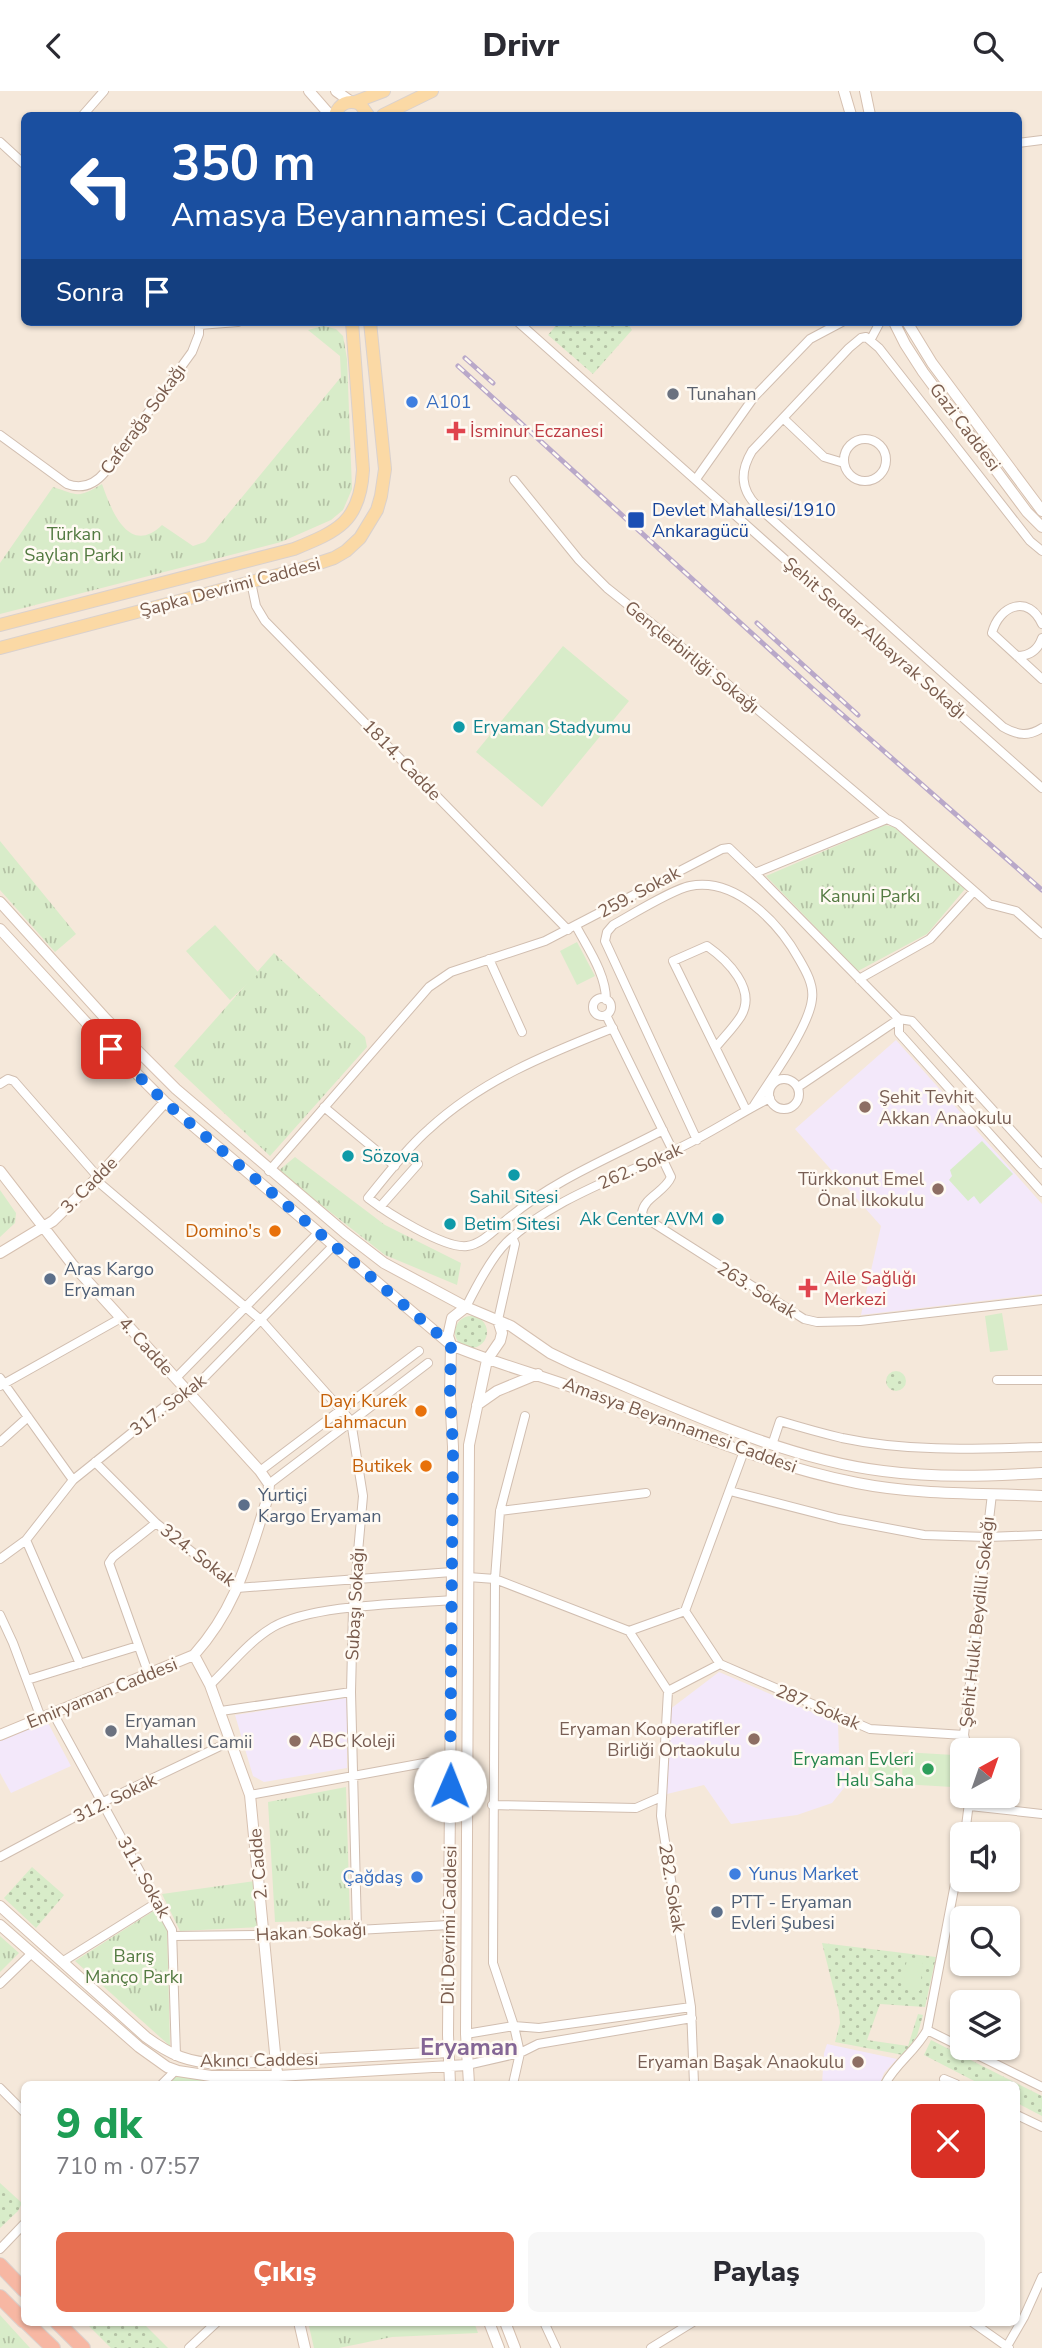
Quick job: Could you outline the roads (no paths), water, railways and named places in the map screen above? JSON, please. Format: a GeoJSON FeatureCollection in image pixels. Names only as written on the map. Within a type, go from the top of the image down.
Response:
{"type":"FeatureCollection","features":[{"type":"Feature","properties":{"kind":"highway"},"geometry":{"type":"LineString","coordinates":[[0,2265],[21,2287]]}},
{"type":"Feature","properties":{"kind":"highway"},"geometry":{"type":"LineString","coordinates":[[0,2297],[21,2317]]}},
{"type":"Feature","properties":{"kind":"highway"},"geometry":{"type":"LineString","coordinates":[[30,2326],[53,2348]]}},
{"type":"Feature","properties":{"kind":"highway"},"geometry":{"type":"LineString","coordinates":[[61,2326],[83,2348]]}},
{"type":"Feature","properties":{"kind":"main road"},"geometry":{"type":"LineString","coordinates":[[309,91],[330,112]]}},
{"type":"Feature","properties":{"kind":"main road"},"geometry":{"type":"LineString","coordinates":[[336,91],[364,107],[366,112]]}},
{"type":"Feature","properties":{"kind":"main road"},"geometry":{"type":"LineString","coordinates":[[335,112],[340,106],[384,91]]}},
{"type":"Feature","properties":{"kind":"main road"},"geometry":{"type":"LineString","coordinates":[[389,112],[432,91]]}},
{"type":"Feature","properties":{"kind":"main road"},"geometry":{"type":"LineString","coordinates":[[844,91],[850,112]]}},
{"type":"Feature","properties":{"kind":"main road"},"geometry":{"type":"LineString","coordinates":[[865,91],[869,112]]}},
{"type":"Feature","properties":{"kind":"main road","name":"Şapka Devrimi Caddesi"},"geometry":{"type":"LineString","coordinates":[[0,625],[294,549],[326,536],[339,527],[356,507],[362,491],[363,470],[352,326]]}},
{"type":"Feature","properties":{"kind":"main road","name":"Şapka Devrimi Caddesi"},"geometry":{"type":"LineString","coordinates":[[0,648],[304,568],[346,551],[360,538],[377,510],[385,469],[370,326]]}},
{"type":"Feature","properties":{"kind":"main road","name":"Gazi Caddesi"},"geometry":{"type":"LineString","coordinates":[[896,326],[923,372],[1027,512],[1042,527]]}},
{"type":"Feature","properties":{"kind":"main road","name":"Gazi Caddesi"},"geometry":{"type":"LineString","coordinates":[[909,326],[932,363],[1042,511]]}},
{"type":"Feature","properties":{"kind":"main road"},"geometry":{"type":"LineString","coordinates":[[0,902],[106,1019],[168,1082],[269,1171],[384,1263],[467,1307],[498,1320],[502,1333],[500,1341],[487,1360],[451,1345],[165,1102],[94,1031],[0,929]]}},
{"type":"Feature","properties":{"kind":"main road","name":"3. Cadde"},"geometry":{"type":"LineString","coordinates":[[0,1253],[53,1221],[97,1179],[165,1102]]}},
{"type":"Feature","properties":{"kind":"main road","name":"4. Cadde"},"geometry":{"type":"LineString","coordinates":[[0,1171],[72,1265],[269,1484]]}},
{"type":"Feature","properties":{"kind":"main road"},"geometry":{"type":"LineString","coordinates":[[451,1345],[449,1326],[452,1318],[467,1307]]}},
{"type":"Feature","properties":{"kind":"main road","name":"Amasya Beyannamesi Caddesi"},"geometry":{"type":"LineString","coordinates":[[498,1320],[550,1353],[573,1364],[772,1445],[826,1460],[883,1471],[976,1476],[1042,1473]]}},
{"type":"Feature","properties":{"kind":"main road","name":"Dil Devrimi Caddesi"},"geometry":{"type":"LineString","coordinates":[[450,2081],[453,1447],[451,1345]]}},
{"type":"Feature","properties":{"kind":"main road","name":"Amasya Beyannamesi Caddesi"},"geometry":{"type":"LineString","coordinates":[[487,1360],[538,1374],[744,1451],[858,1483],[889,1488],[1042,1496]]}},
{"type":"Feature","properties":{"kind":"main road","name":"Dil Devrimi Caddesi"},"geometry":{"type":"LineString","coordinates":[[468,2081],[469,1445],[487,1360]]}},
{"type":"Feature","properties":{"kind":"main road"},"geometry":{"type":"LineString","coordinates":[[477,1405],[497,1391],[538,1374]]}},
{"type":"Feature","properties":{"kind":"main road","name":"Emiryaman Caddesi"},"geometry":{"type":"LineString","coordinates":[[0,1735],[194,1655],[226,1614],[268,1497],[269,1484]]}},
{"type":"Feature","properties":{"kind":"main road","name":"2. Cadde"},"geometry":{"type":"LineString","coordinates":[[194,1655],[221,1711],[250,1794],[278,2080]]}},
{"type":"Feature","properties":{"kind":"main road","name":"Akıncı Caddesi"},"geometry":{"type":"LineString","coordinates":[[0,1906],[146,2037],[176,2056],[199,2063],[276,2062],[448,2052]]}},
{"type":"Feature","properties":{"kind":"main road","name":"Akıncı Caddesi"},"geometry":{"type":"LineString","coordinates":[[0,1925],[139,2047],[176,2070],[211,2076],[278,2080],[467,2065]]}},
{"type":"Feature","properties":{"kind":"main road"},"geometry":{"type":"LineString","coordinates":[[32,1953],[41,1943]]}},
{"type":"Feature","properties":{"kind":"main road"},"geometry":{"type":"LineString","coordinates":[[448,2035],[466,2034]]}},
{"type":"Feature","properties":{"kind":"main road"},"geometry":{"type":"LineString","coordinates":[[300,2326],[305,2348]]}},
{"type":"Feature","properties":{"kind":"main road"},"geometry":{"type":"LineString","coordinates":[[491,2326],[499,2348]]}},
{"type":"Feature","properties":{"kind":"main road"},"geometry":{"type":"LineString","coordinates":[[507,2326],[515,2348]]}},
{"type":"Feature","properties":{"kind":"street"},"geometry":{"type":"LineString","coordinates":[[86,112],[104,91]]}},
{"type":"Feature","properties":{"kind":"street"},"geometry":{"type":"LineString","coordinates":[[1022,142],[1042,140]]}},
{"type":"Feature","properties":{"kind":"street"},"geometry":{"type":"LineString","coordinates":[[0,142],[21,161]]}},
{"type":"Feature","properties":{"kind":"street","name":"Caferağa Sokağı"},"geometry":{"type":"LineString","coordinates":[[0,435],[67,484],[79,487],[90,485],[105,472],[192,352],[199,334],[198,326]]}},
{"type":"Feature","properties":{"kind":"street","name":"Şehit Serdar Albayrak Sokağı"},"geometry":{"type":"LineString","coordinates":[[523,326],[1042,788]]}},
{"type":"Feature","properties":{"kind":"street"},"geometry":{"type":"LineString","coordinates":[[696,479],[750,400],[810,339],[834,326]]}},
{"type":"Feature","properties":{"kind":"street"},"geometry":{"type":"LineString","coordinates":[[871,339],[878,326]]}},
{"type":"Feature","properties":{"kind":"street"},"geometry":{"type":"LineString","coordinates":[[1042,551],[1030,541],[871,339],[866,337],[856,341],[752,451],[745,463],[742,476],[750,498],[1003,727],[1022,735],[1032,734],[1042,728]]}},
{"type":"Feature","properties":{"kind":"street"},"geometry":{"type":"LineString","coordinates":[[783,418],[824,457],[844,463],[852,475],[865,481],[883,471],[886,457],[880,445],[869,439],[862,439],[846,450],[844,463]]}},
{"type":"Feature","properties":{"kind":"street","name":"Gençlerbirliği Sokağı"},"geometry":{"type":"LineString","coordinates":[[514,479],[579,560],[607,588],[887,819]]}},
{"type":"Feature","properties":{"kind":"street","name":"1814. Cadde"},"geometry":{"type":"LineString","coordinates":[[251,582],[256,606],[265,621],[572,928],[603,979],[606,1000]]}},
{"type":"Feature","properties":{"kind":"street"},"geometry":{"type":"LineString","coordinates":[[1042,624],[1034,612],[1020,606],[1012,607],[999,615],[992,633],[1042,679]]}},
{"type":"Feature","properties":{"kind":"street"},"geometry":{"type":"LineString","coordinates":[[1017,656],[1031,653],[1042,638]]}},
{"type":"Feature","properties":{"kind":"street"},"geometry":{"type":"LineString","coordinates":[[1042,934],[1016,911],[994,907],[898,824],[887,819],[755,873],[899,1019],[912,1021],[1042,1164]]}},
{"type":"Feature","properties":{"kind":"street","name":"259. Sokak"},"geometry":{"type":"LineString","coordinates":[[269,1171],[429,987],[451,972],[545,941],[722,849],[729,848],[755,873]]}},
{"type":"Feature","properties":{"kind":"street"},"geometry":{"type":"LineString","coordinates":[[697,1140],[605,941],[607,932],[613,925],[687,886],[719,887],[755,906],[786,937],[812,987],[812,1000],[806,1019],[750,1109],[716,1047],[673,961],[707,946],[739,977],[744,991],[742,1014],[716,1047]]}},
{"type":"Feature","properties":{"kind":"street"},"geometry":{"type":"LineString","coordinates":[[859,979],[930,939],[974,891]]}},
{"type":"Feature","properties":{"kind":"street"},"geometry":{"type":"LineString","coordinates":[[489,959],[522,1032]]}},
{"type":"Feature","properties":{"kind":"street"},"geometry":{"type":"LineString","coordinates":[[598,1000],[606,1000],[610,1008],[606,1015],[598,1015],[593,1009],[598,1000]]}},
{"type":"Feature","properties":{"kind":"street"},"geometry":{"type":"LineString","coordinates":[[606,1015],[673,1151]]}},
{"type":"Feature","properties":{"kind":"street"},"geometry":{"type":"LineString","coordinates":[[899,1019],[899,1033],[1042,1192]]}},
{"type":"Feature","properties":{"kind":"street","name":"262. Sokak"},"geometry":{"type":"LineString","coordinates":[[798,1087],[899,1019]]}},
{"type":"Feature","properties":{"kind":"street"},"geometry":{"type":"LineString","coordinates":[[612,1028],[534,1060],[494,1081],[458,1105],[427,1130],[368,1198],[452,1245],[465,1247],[477,1244],[536,1196],[663,1131]]}},
{"type":"Feature","properties":{"kind":"street"},"geometry":{"type":"LineString","coordinates":[[0,1084],[8,1079],[14,1081],[97,1179],[262,1321],[351,1421]]}},
{"type":"Feature","properties":{"kind":"street","name":"262. Sokak"},"geometry":{"type":"LineString","coordinates":[[780,1080],[790,1080],[798,1087],[798,1102],[790,1108],[779,1108],[770,1098],[770,1089],[780,1080]]}},
{"type":"Feature","properties":{"kind":"street","name":"262. Sokak"},"geometry":{"type":"LineString","coordinates":[[467,1307],[476,1287],[507,1242],[531,1223],[568,1199],[697,1140],[770,1098]]}},
{"type":"Feature","properties":{"kind":"street"},"geometry":{"type":"LineString","coordinates":[[970,1112],[984,1100]]}},
{"type":"Feature","properties":{"kind":"street"},"geometry":{"type":"LineString","coordinates":[[324,1107],[395,1166]]}},
{"type":"Feature","properties":{"kind":"street"},"geometry":{"type":"LineString","coordinates":[[993,1137],[1007,1125]]}},
{"type":"Feature","properties":{"kind":"street"},"geometry":{"type":"LineString","coordinates":[[380,1207],[418,1164],[406,1154]]}},
{"type":"Feature","properties":{"kind":"street","name":"263. Sokak"},"geometry":{"type":"LineString","coordinates":[[661,1156],[671,1177],[668,1184],[643,1205],[644,1217],[804,1319],[817,1322],[860,1321],[1042,1300]]}},
{"type":"Feature","properties":{"kind":"street"},"geometry":{"type":"LineString","coordinates":[[176,1378],[318,1233]]}},
{"type":"Feature","properties":{"kind":"street"},"geometry":{"type":"LineString","coordinates":[[498,1320],[515,1244],[513,1238]]}},
{"type":"Feature","properties":{"kind":"street","name":"317. Sokak"},"geometry":{"type":"LineString","coordinates":[[0,1559],[26,1540],[73,1480],[176,1398],[190,1394],[333,1246]]}},
{"type":"Feature","properties":{"kind":"street"},"geometry":{"type":"LineString","coordinates":[[73,1480],[1,1382],[121,1318]]}},
{"type":"Feature","properties":{"kind":"street"},"geometry":{"type":"LineString","coordinates":[[260,1471],[419,1351]]}},
{"type":"Feature","properties":{"kind":"street"},"geometry":{"type":"LineString","coordinates":[[269,1484],[428,1363]]}},
{"type":"Feature","properties":{"kind":"street"},"geometry":{"type":"LineString","coordinates":[[997,1380],[1042,1380]]}},
{"type":"Feature","properties":{"kind":"street"},"geometry":{"type":"LineString","coordinates":[[514,2081],[520,2053],[493,1963],[495,1579],[500,1511],[525,1416]]}},
{"type":"Feature","properties":{"kind":"street"},"geometry":{"type":"LineString","coordinates":[[0,1442],[28,1417]]}},
{"type":"Feature","properties":{"kind":"street","name":"Subaşı Sokağı"},"geometry":{"type":"LineString","coordinates":[[351,1421],[363,1496],[353,1608],[351,1692],[357,1930]]}},
{"type":"Feature","properties":{"kind":"street"},"geometry":{"type":"LineString","coordinates":[[772,1445],[780,1421],[843,1438],[898,1446],[955,1450],[1042,1447]]}},
{"type":"Feature","properties":{"kind":"street"},"geometry":{"type":"LineString","coordinates":[[629,1631],[685,1611],[744,1451]]}},
{"type":"Feature","properties":{"kind":"street","name":"324. Sokak"},"geometry":{"type":"LineString","coordinates":[[95,1462],[156,1523],[237,1588],[452,1572]]}},
{"type":"Feature","properties":{"kind":"street"},"geometry":{"type":"LineString","coordinates":[[730,1491],[839,1520],[923,1535],[1042,1535]]}},
{"type":"Feature","properties":{"kind":"street"},"geometry":{"type":"LineString","coordinates":[[500,1511],[646,1493]]}},
{"type":"Feature","properties":{"kind":"street","name":"Şehit Hulki Beydilli Sokağı"},"geometry":{"type":"LineString","coordinates":[[965,1738],[992,1494]]}},
{"type":"Feature","properties":{"kind":"street"},"geometry":{"type":"LineString","coordinates":[[149,1675],[109,1563],[156,1523]]}},
{"type":"Feature","properties":{"kind":"street"},"geometry":{"type":"LineString","coordinates":[[26,1540],[80,1664]]}},
{"type":"Feature","properties":{"kind":"street"},"geometry":{"type":"LineString","coordinates":[[468,1577],[495,1579],[629,1631],[668,1691],[720,1664],[685,1611]]}},
{"type":"Feature","properties":{"kind":"street"},"geometry":{"type":"LineString","coordinates":[[210,1685],[263,1634],[291,1619],[336,1609],[452,1600]]}},
{"type":"Feature","properties":{"kind":"street"},"geometry":{"type":"LineString","coordinates":[[0,1615],[2,1627],[27,1680],[41,1719]]}},
{"type":"Feature","properties":{"kind":"street"},"geometry":{"type":"LineString","coordinates":[[27,1680],[138,1646]]}},
{"type":"Feature","properties":{"kind":"street","name":"287. Sokak"},"geometry":{"type":"LineString","coordinates":[[720,1664],[870,1729],[964,1735]]}},
{"type":"Feature","properties":{"kind":"street","name":"282. Sokak"},"geometry":{"type":"LineString","coordinates":[[668,1691],[661,1797],[663,1840],[691,2007],[694,2081]]}},
{"type":"Feature","properties":{"kind":"street"},"geometry":{"type":"LineString","coordinates":[[221,1711],[351,1692]]}},
{"type":"Feature","properties":{"kind":"street","name":"311. Sokak"},"geometry":{"type":"LineString","coordinates":[[53,1713],[170,1924],[173,1936],[176,2056]]}},
{"type":"Feature","properties":{"kind":"street","name":"312. Sokak"},"geometry":{"type":"LineString","coordinates":[[0,1857],[103,1802],[231,1741]]}},
{"type":"Feature","properties":{"kind":"street"},"geometry":{"type":"LineString","coordinates":[[250,1794],[451,1758]]}},
{"type":"Feature","properties":{"kind":"street"},"geometry":{"type":"LineString","coordinates":[[492,1805],[636,1808],[661,1797]]}},
{"type":"Feature","properties":{"kind":"street"},"geometry":{"type":"LineString","coordinates":[[988,1808],[1042,1814]]}},
{"type":"Feature","properties":{"kind":"street"},"geometry":{"type":"LineString","coordinates":[[887,2081],[893,2070],[918,2045],[927,2030],[953,1892]]}},
{"type":"Feature","properties":{"kind":"street"},"geometry":{"type":"LineString","coordinates":[[62,1962],[158,1902]]}},
{"type":"Feature","properties":{"kind":"street","name":"Hakan Sokağı"},"geometry":{"type":"LineString","coordinates":[[173,1936],[265,1935],[449,1925]]}},
{"type":"Feature","properties":{"kind":"street"},"geometry":{"type":"LineString","coordinates":[[0,1984],[32,1953]]}},
{"type":"Feature","properties":{"kind":"street"},"geometry":{"type":"LineString","coordinates":[[466,2034],[514,2026],[539,2028],[691,2007]]}},
{"type":"Feature","properties":{"kind":"street"},"geometry":{"type":"LineString","coordinates":[[467,2065],[520,2053],[538,2044],[692,2018]]}},
{"type":"Feature","properties":{"kind":"street"},"geometry":{"type":"LineString","coordinates":[[927,2030],[1042,2087]]}},
{"type":"Feature","properties":{"kind":"street"},"geometry":{"type":"LineString","coordinates":[[165,2081],[176,2070]]}},
{"type":"Feature","properties":{"kind":"street"},"geometry":{"type":"LineString","coordinates":[[944,2078],[950,2081]]}},
{"type":"Feature","properties":{"kind":"street"},"geometry":{"type":"LineString","coordinates":[[0,2088],[21,2109]]}},
{"type":"Feature","properties":{"kind":"street"},"geometry":{"type":"LineString","coordinates":[[1020,2116],[1042,2127]]}},
{"type":"Feature","properties":{"kind":"street"},"geometry":{"type":"LineString","coordinates":[[0,2249],[21,2227]]}},
{"type":"Feature","properties":{"kind":"street"},"geometry":{"type":"LineString","coordinates":[[1020,2324],[1042,2277]]}},
{"type":"Feature","properties":{"kind":"street"},"geometry":{"type":"LineString","coordinates":[[190,2348],[213,2326]]}},
{"type":"Feature","properties":{"kind":"street"},"geometry":{"type":"LineString","coordinates":[[546,2326],[556,2348]]}},
{"type":"Feature","properties":{"kind":"street"},"geometry":{"type":"LineString","coordinates":[[651,2348],[686,2326]]}},
{"type":"Feature","properties":{"kind":"street"},"geometry":{"type":"LineString","coordinates":[[977,2326],[1007,2348],[1019,2326]]}},
{"type":"Feature","properties":{"kind":"railway"},"geometry":{"type":"LineString","coordinates":[[465,358],[493,383]]}},
{"type":"Feature","properties":{"kind":"railway"},"geometry":{"type":"LineString","coordinates":[[458,366],[812,688],[1042,890]]}},
{"type":"Feature","properties":{"kind":"railway"},"geometry":{"type":"LineString","coordinates":[[757,623],[858,715]]}},
{"type":"Feature","properties":{"kind":"place","name":"Tunahan"},"geometry":{"type":"Point","coordinates":[673,394]}},
{"type":"Feature","properties":{"kind":"place","name":"A101"},"geometry":{"type":"Point","coordinates":[412,402]}},
{"type":"Feature","properties":{"kind":"place","name":"İsminur Eczanesi"},"geometry":{"type":"Point","coordinates":[456,431]}},
{"type":"Feature","properties":{"kind":"place","name":"Devlet Mahallesi/1910 Ankaragücü"},"geometry":{"type":"Point","coordinates":[636,520]}},
{"type":"Feature","properties":{"kind":"place","name":"Eryaman Stadyumu"},"geometry":{"type":"Point","coordinates":[459,727]}},
{"type":"Feature","properties":{"kind":"place","name":"Şehit Tevhit Akkan Anaokulu"},"geometry":{"type":"Point","coordinates":[865,1107]}},
{"type":"Feature","properties":{"kind":"place","name":"Sözova"},"geometry":{"type":"Point","coordinates":[348,1156]}},
{"type":"Feature","properties":{"kind":"place","name":"Sahil Sitesi"},"geometry":{"type":"Point","coordinates":[514,1175]}},
{"type":"Feature","properties":{"kind":"place","name":"Türkkonut Emel Önal İlkokulu"},"geometry":{"type":"Point","coordinates":[938,1189]}},
{"type":"Feature","properties":{"kind":"place","name":"Ak Center AVM"},"geometry":{"type":"Point","coordinates":[718,1219]}},
{"type":"Feature","properties":{"kind":"place","name":"Betim Sitesi"},"geometry":{"type":"Point","coordinates":[450,1224]}},
{"type":"Feature","properties":{"kind":"place","name":"Domino's"},"geometry":{"type":"Point","coordinates":[275,1231]}},
{"type":"Feature","properties":{"kind":"place","name":"Aras Kargo Eryaman"},"geometry":{"type":"Point","coordinates":[50,1279]}},
{"type":"Feature","properties":{"kind":"place","name":"Aile Sağlığı Merkezi"},"geometry":{"type":"Point","coordinates":[808,1288]}},
{"type":"Feature","properties":{"kind":"place","name":"Dayi Kurek Lahmacun"},"geometry":{"type":"Point","coordinates":[421,1411]}},
{"type":"Feature","properties":{"kind":"place","name":"Butikek"},"geometry":{"type":"Point","coordinates":[426,1466]}},
{"type":"Feature","properties":{"kind":"place","name":"Yurtiçi Kargo Eryaman"},"geometry":{"type":"Point","coordinates":[244,1505]}},
{"type":"Feature","properties":{"kind":"place","name":"Eryaman Mahallesi Camii"},"geometry":{"type":"Point","coordinates":[111,1731]}},
{"type":"Feature","properties":{"kind":"place","name":"Eryaman Kooperatifler Birliği Ortaokulu"},"geometry":{"type":"Point","coordinates":[754,1739]}},
{"type":"Feature","properties":{"kind":"place","name":"ABC Koleji"},"geometry":{"type":"Point","coordinates":[295,1741]}},
{"type":"Feature","properties":{"kind":"place","name":"Eryaman Evleri Halı Saha"},"geometry":{"type":"Point","coordinates":[928,1769]}},
{"type":"Feature","properties":{"kind":"place","name":"Yunus Market"},"geometry":{"type":"Point","coordinates":[735,1874]}},
{"type":"Feature","properties":{"kind":"place","name":"Çağdaş"},"geometry":{"type":"Point","coordinates":[417,1877]}},
{"type":"Feature","properties":{"kind":"place","name":"PTT - Eryaman Evleri Şubesi"},"geometry":{"type":"Point","coordinates":[717,1912]}},
{"type":"Feature","properties":{"kind":"place","name":"Eryaman Başak Anaokulu"},"geometry":{"type":"Point","coordinates":[858,2062]}},
{"type":"Feature","properties":{"kind":"district","name":"Eryaman"},"geometry":{"type":"Point","coordinates":[469,2047]}},
{"type":"Feature","properties":{"kind":"park label","name":"Türkan Saylan Parkı"},"geometry":{"type":"Point","coordinates":[74,544]}},
{"type":"Feature","properties":{"kind":"park label","name":"Kanuni Parkı"},"geometry":{"type":"Point","coordinates":[870,896]}},
{"type":"Feature","properties":{"kind":"park label","name":"Barış Manço Parkı"},"geometry":{"type":"Point","coordinates":[134,1966]}}]}
